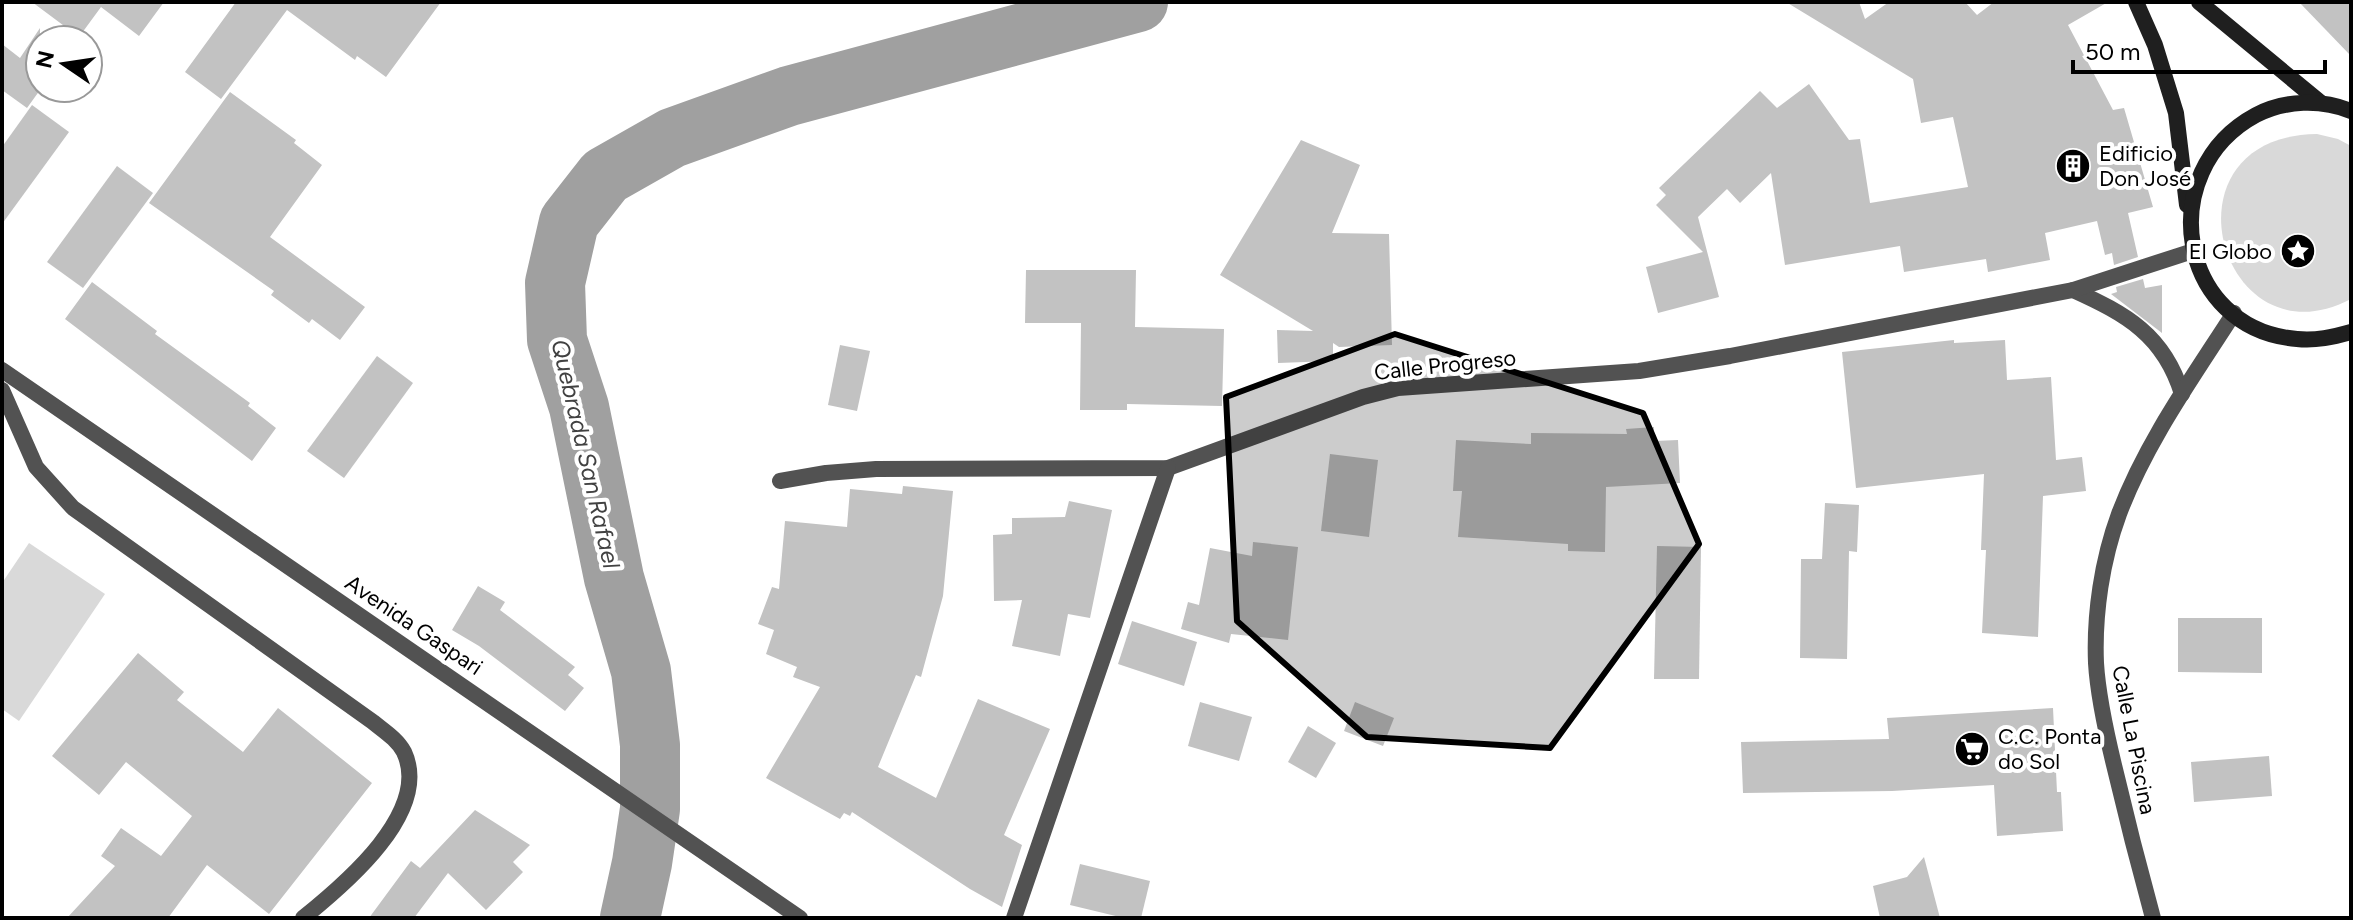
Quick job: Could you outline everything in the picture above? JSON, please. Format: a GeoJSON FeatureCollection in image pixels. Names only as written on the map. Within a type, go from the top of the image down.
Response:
{"type":"FeatureCollection","features":[{"type":"Feature","properties":{"kind":"street"},"geometry":{"type":"LineString","coordinates":[[2136,2],[2155,45],[2176,113],[2193,251],[2204,278],[2220,302],[2242,320],[2267,333],[2295,339],[2324,339],[2351,332]]}},
{"type":"Feature","properties":{"kind":"street"},"geometry":{"type":"LineString","coordinates":[[2199,2],[2321,103]]}},
{"type":"Feature","properties":{"kind":"street"},"geometry":{"type":"LineString","coordinates":[[2189,223],[2193,194],[2202,168],[2218,143],[2239,124],[2264,111],[2292,104],[2321,103],[2350,110]]}},
{"type":"Feature","properties":{"kind":"street","name":"Calle Progreso"},"geometry":{"type":"LineString","coordinates":[[780,481],[876,469],[1168,468],[1363,397],[1398,388],[1639,371],[2073,290],[2193,251]]}},
{"type":"Feature","properties":{"kind":"street"},"geometry":{"type":"LineString","coordinates":[[2073,290],[2117,310],[2135,323],[2174,368],[2182,394]]}},
{"type":"Feature","properties":{"kind":"street","name":"Calle La Piscina"},"geometry":{"type":"LineString","coordinates":[[2153,918],[2131,841],[2107,736],[2096,664],[2096,619],[2103,575],[2119,515],[2138,472],[2182,394],[2234,313]]}},
{"type":"Feature","properties":{"kind":"street","name":"Avenida Gaspari"},"geometry":{"type":"LineString","coordinates":[[2,370],[800,918]]}},
{"type":"Feature","properties":{"kind":"street"},"geometry":{"type":"LineString","coordinates":[[2,390],[36,467],[73,508],[373,722],[396,741],[404,753],[409,778],[397,820],[355,873],[303,918]]}},
{"type":"Feature","properties":{"kind":"street"},"geometry":{"type":"LineString","coordinates":[[1014,918],[1168,468]]}},
{"type":"Feature","properties":{"kind":"highlighted area"},"geometry":{"type":"Polygon","coordinates":[[[1395,334],[1643,413],[1699,544],[1550,748],[1367,737],[1237,621],[1226,397],[1395,334]]]}},
{"type":"Feature","properties":{"kind":"shaded area"},"geometry":{"type":"Polygon","coordinates":[[[2317,134],[2351,146],[2351,299],[2305,312],[2268,303],[2240,278],[2224,243],[2222,205],[2236,170],[2267,144],[2317,134]]]}},
{"type":"Feature","properties":{"kind":"shaded area"},"geometry":{"type":"Polygon","coordinates":[[[29,543],[105,594],[19,721],[2,709],[2,583],[29,543]]]}},
{"type":"Feature","properties":{"kind":"building"},"geometry":{"type":"Polygon","coordinates":[[[32,2],[164,2],[139,36],[101,7],[89,24],[62,24],[32,2]]]}},
{"type":"Feature","properties":{"kind":"building"},"geometry":{"type":"Polygon","coordinates":[[[236,2],[441,2],[386,77],[357,56],[355,60],[287,10],[221,99],[185,72],[236,2]]]}},
{"type":"Feature","properties":{"kind":"building"},"geometry":{"type":"Polygon","coordinates":[[[1786,2],[1859,2],[1865,19],[1889,2],[1965,2],[1977,15],[1994,2],[2108,2],[2068,25],[2113,110],[2124,108],[2153,207],[2128,213],[2138,257],[2114,265],[2112,253],[2105,255],[2097,221],[2045,233],[2050,260],[1988,272],[1986,259],[1904,272],[1900,246],[1785,265],[1771,173],[1740,203],[1727,189],[1698,217],[1719,297],[1658,313],[1646,267],[1703,252],[1656,205],[1666,195],[1659,188],[1760,91],[1777,108],[1809,84],[1849,140],[1860,139],[1870,203],[1968,187],[1953,117],[1921,123],[1913,79],[1786,2]]]}},
{"type":"Feature","properties":{"kind":"building"},"geometry":{"type":"Polygon","coordinates":[[[2299,2],[2351,2],[2351,56],[2299,2]]]}},
{"type":"Feature","properties":{"kind":"building"},"geometry":{"type":"Polygon","coordinates":[[[2,44],[20,58],[24,52],[24,104],[30,104],[27,108],[2,90],[2,44]]]}},
{"type":"Feature","properties":{"kind":"building"},"geometry":{"type":"Polygon","coordinates":[[[230,92],[296,140],[294,143],[322,165],[270,237],[365,307],[340,340],[312,319],[309,323],[271,295],[274,291],[149,203],[230,92]]]}},
{"type":"Feature","properties":{"kind":"building"},"geometry":{"type":"Polygon","coordinates":[[[32,105],[69,132],[2,224],[2,147],[32,105]]]}},
{"type":"Feature","properties":{"kind":"building"},"geometry":{"type":"Polygon","coordinates":[[[1301,140],[1360,165],[1332,233],[1389,234],[1392,345],[1339,347],[1333,343],[1333,361],[1278,363],[1277,330],[1313,331],[1220,275],[1301,140]]]}},
{"type":"Feature","properties":{"kind":"building"},"geometry":{"type":"Polygon","coordinates":[[[117,166],[153,193],[83,288],[47,262],[117,166]]]}},
{"type":"Feature","properties":{"kind":"building"},"geometry":{"type":"Polygon","coordinates":[[[1026,270],[1136,270],[1135,327],[1224,329],[1222,406],[1127,404],[1127,410],[1080,410],[1081,323],[1025,323],[1026,270]]]}},
{"type":"Feature","properties":{"kind":"building"},"geometry":{"type":"Polygon","coordinates":[[[2143,279],[2145,288],[2162,285],[2162,333],[2111,294],[2117,292],[2116,287],[2143,279]]]}},
{"type":"Feature","properties":{"kind":"building"},"geometry":{"type":"Polygon","coordinates":[[[92,282],[157,331],[155,334],[250,403],[248,406],[276,428],[252,461],[65,319],[92,282]]]}},
{"type":"Feature","properties":{"kind":"building"},"geometry":{"type":"Polygon","coordinates":[[[1954,340],[1954,343],[2005,340],[2007,380],[2051,377],[2056,460],[2082,457],[2086,491],[2043,496],[2038,637],[1982,633],[1986,550],[1981,550],[1984,474],[1856,488],[1842,352],[1954,340]]]}},
{"type":"Feature","properties":{"kind":"building"},"geometry":{"type":"Polygon","coordinates":[[[840,345],[870,351],[857,411],[828,405],[840,345]]]}},
{"type":"Feature","properties":{"kind":"building"},"geometry":{"type":"Polygon","coordinates":[[[377,356],[413,383],[344,478],[307,451],[377,356]]]}},
{"type":"Feature","properties":{"kind":"building"},"geometry":{"type":"Polygon","coordinates":[[[1654,427],[1654,441],[1678,440],[1680,483],[1606,487],[1605,552],[1568,551],[1568,544],[1458,537],[1462,491],[1453,491],[1456,440],[1531,444],[1531,433],[1627,434],[1626,429],[1654,427]]]}},
{"type":"Feature","properties":{"kind":"building"},"geometry":{"type":"Polygon","coordinates":[[[1330,454],[1378,460],[1369,537],[1321,531],[1330,454]]]}},
{"type":"Feature","properties":{"kind":"building"},"geometry":{"type":"Polygon","coordinates":[[[903,486],[953,491],[943,596],[921,677],[916,675],[878,767],[936,798],[978,699],[1050,729],[1004,835],[1022,845],[1002,907],[852,812],[850,816],[844,813],[840,819],[766,778],[820,687],[793,677],[797,667],[766,654],[774,630],[758,624],[772,587],[779,589],[785,521],[847,527],[850,489],[902,494],[903,486]]]}},
{"type":"Feature","properties":{"kind":"building"},"geometry":{"type":"Polygon","coordinates":[[[1069,501],[1112,510],[1090,618],[1068,614],[1060,656],[1012,646],[1022,600],[994,601],[993,535],[1012,534],[1012,518],[1065,517],[1069,501]]]}},
{"type":"Feature","properties":{"kind":"building"},"geometry":{"type":"Polygon","coordinates":[[[1825,503],[1859,505],[1857,552],[1849,551],[1847,659],[1800,658],[1801,559],[1822,559],[1825,503]]]}},
{"type":"Feature","properties":{"kind":"building"},"geometry":{"type":"Polygon","coordinates":[[[1253,542],[1298,547],[1288,640],[1231,634],[1229,643],[1181,629],[1188,602],[1199,605],[1210,548],[1252,556],[1253,542]]]}},
{"type":"Feature","properties":{"kind":"building"},"geometry":{"type":"Polygon","coordinates":[[[1657,546],[1701,547],[1699,679],[1654,679],[1657,546]]]}},
{"type":"Feature","properties":{"kind":"building"},"geometry":{"type":"Polygon","coordinates":[[[478,586],[505,602],[500,610],[575,667],[568,675],[584,688],[565,711],[479,646],[452,630],[478,586]]]}},
{"type":"Feature","properties":{"kind":"building"},"geometry":{"type":"Polygon","coordinates":[[[2178,618],[2262,618],[2262,673],[2178,672],[2178,618]]]}},
{"type":"Feature","properties":{"kind":"building"},"geometry":{"type":"Polygon","coordinates":[[[1132,621],[1197,642],[1184,686],[1118,664],[1132,621]]]}},
{"type":"Feature","properties":{"kind":"building"},"geometry":{"type":"Polygon","coordinates":[[[138,653],[184,692],[177,700],[243,752],[278,708],[372,783],[269,914],[207,865],[168,918],[67,918],[115,866],[101,856],[121,828],[161,856],[192,816],[126,762],[99,795],[52,756],[138,653]]]}},
{"type":"Feature","properties":{"kind":"building"},"geometry":{"type":"Polygon","coordinates":[[[1200,702],[1252,717],[1239,761],[1188,746],[1200,702]]]}},
{"type":"Feature","properties":{"kind":"building"},"geometry":{"type":"Polygon","coordinates":[[[1355,702],[1394,718],[1383,746],[1344,731],[1355,702]]]}},
{"type":"Feature","properties":{"kind":"building"},"geometry":{"type":"Polygon","coordinates":[[[2053,708],[2057,792],[2061,792],[2063,831],[1997,836],[1994,785],[1892,791],[1743,793],[1741,742],[1889,739],[1887,718],[2053,708]]]}},
{"type":"Feature","properties":{"kind":"building"},"geometry":{"type":"Polygon","coordinates":[[[1308,726],[1336,743],[1316,778],[1288,762],[1308,726]]]}},
{"type":"Feature","properties":{"kind":"building"},"geometry":{"type":"Polygon","coordinates":[[[2269,756],[2272,796],[2194,802],[2191,762],[2269,756]]]}},
{"type":"Feature","properties":{"kind":"building"},"geometry":{"type":"Polygon","coordinates":[[[475,810],[530,845],[513,862],[523,872],[486,910],[448,873],[414,918],[369,918],[411,861],[420,868],[475,810]]]}},
{"type":"Feature","properties":{"kind":"building"},"geometry":{"type":"Polygon","coordinates":[[[1924,857],[1940,918],[1880,918],[1873,886],[1907,877],[1924,857]]]}},
{"type":"Feature","properties":{"kind":"building"},"geometry":{"type":"Polygon","coordinates":[[[1080,864],[1150,881],[1141,918],[1124,918],[1070,905],[1080,864]]]}},
{"type":"Feature","properties":{"kind":"waterway","name":"Quebrada San Rafael"},"geometry":{"type":"LineString","coordinates":[[630,918],[650,809],[650,745],[641,671],[614,578],[579,407],[557,340],[555,283],[569,222],[605,176],[672,138],[789,96],[1138,2]]}},
{"type":"Feature","properties":{"kind":"place","name":"Edificio Don José"},"geometry":{"type":"Point","coordinates":[2073,166]}},
{"type":"Feature","properties":{"kind":"place","name":"El Globo"},"geometry":{"type":"Point","coordinates":[2298,251]}},
{"type":"Feature","properties":{"kind":"place","name":"C.C. Ponta do Sol"},"geometry":{"type":"Point","coordinates":[1972,749]}}]}
